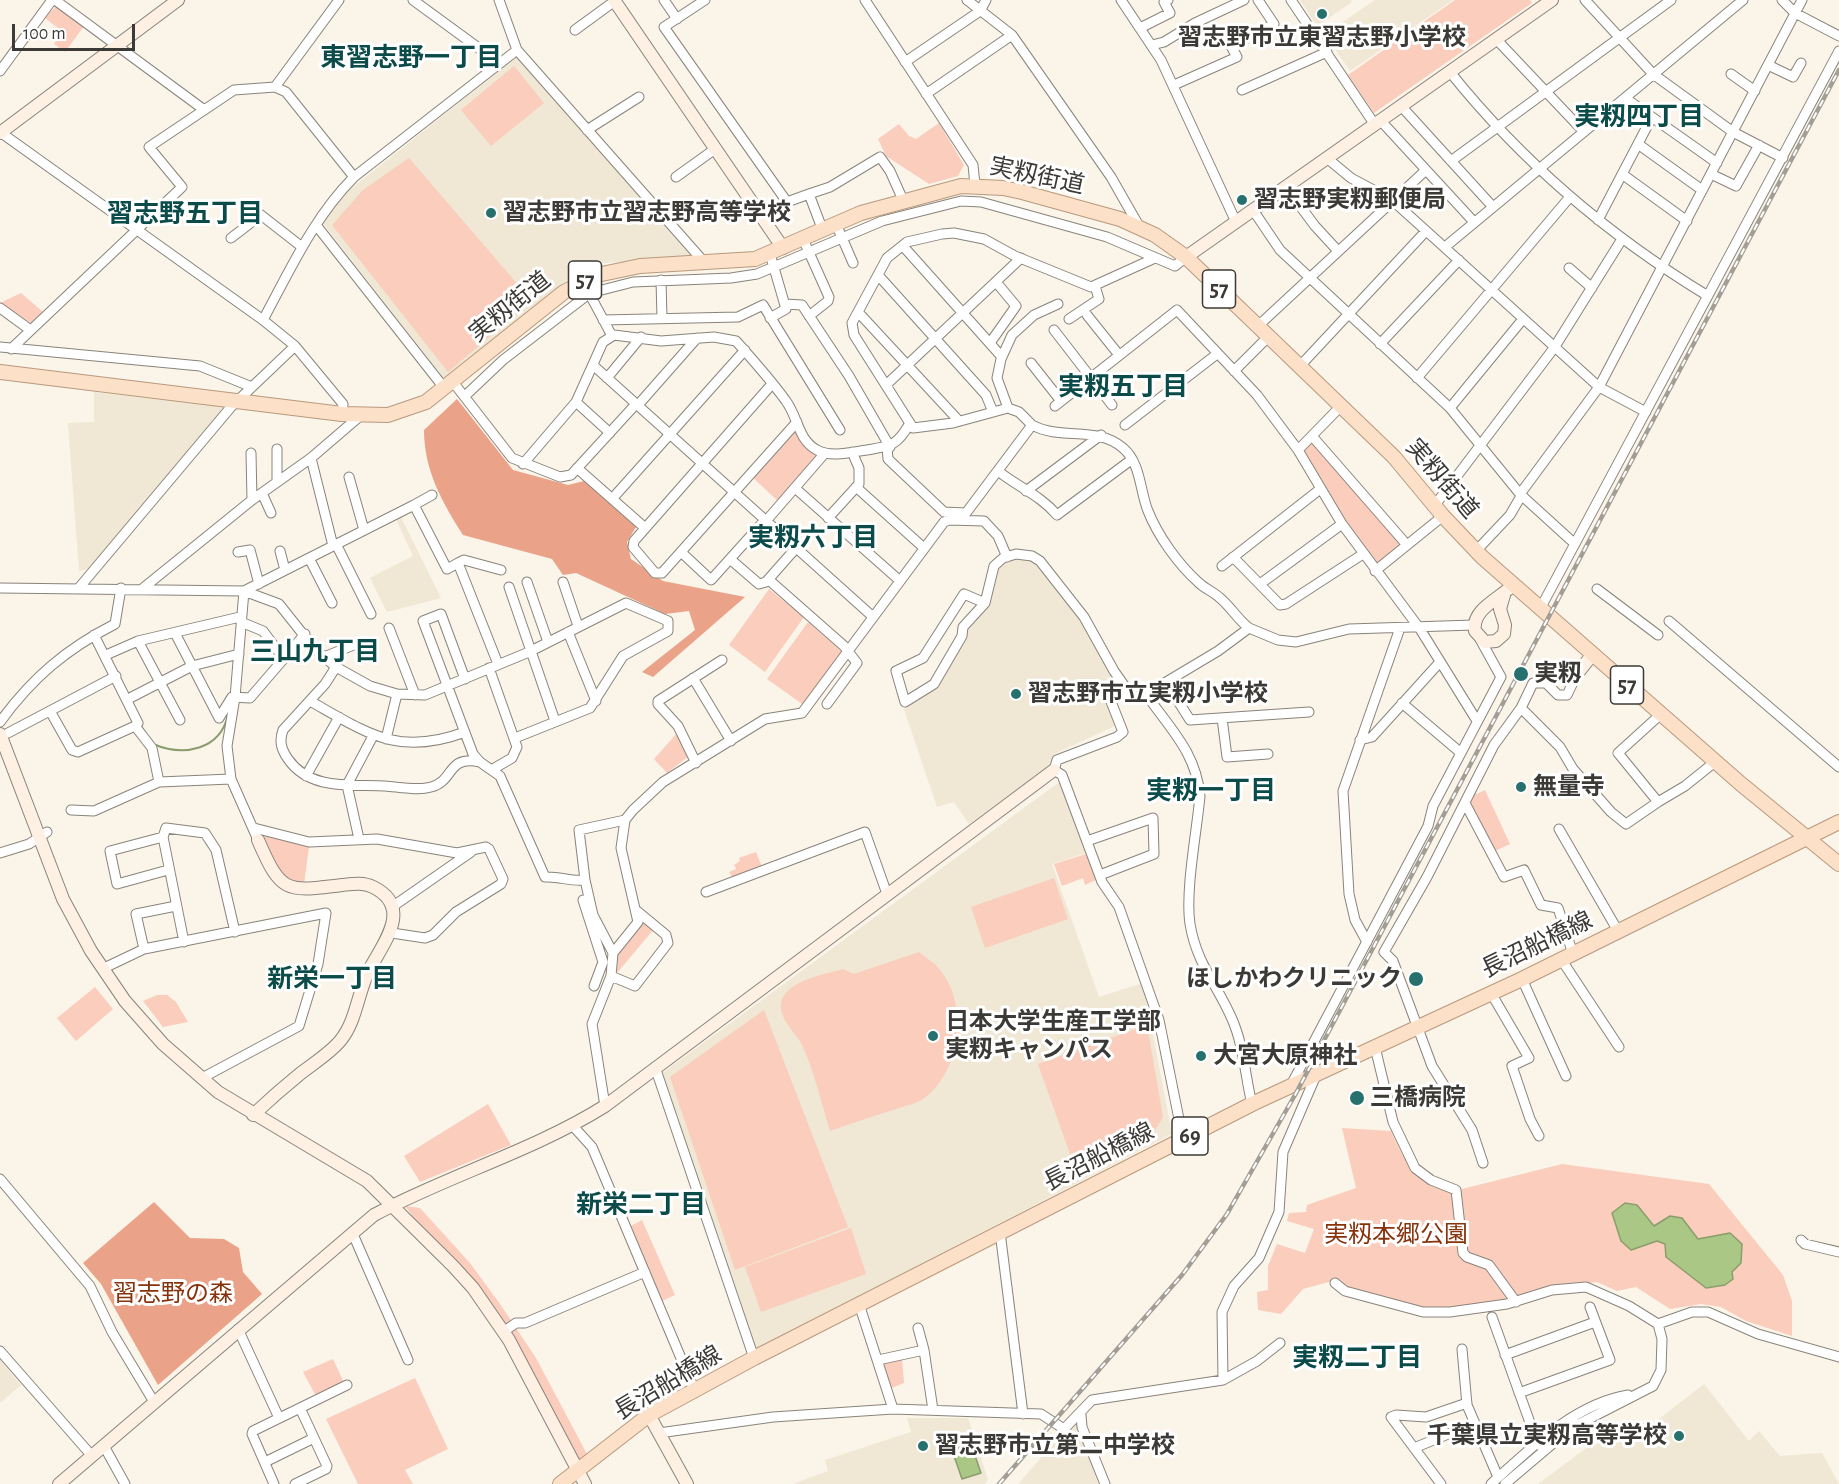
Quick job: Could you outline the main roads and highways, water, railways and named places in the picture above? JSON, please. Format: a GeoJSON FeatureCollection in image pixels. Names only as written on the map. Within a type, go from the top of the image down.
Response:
{"type":"FeatureCollection","features":[{"type":"Feature","properties":{"kind":"main road","name":"実籾街道"},"geometry":{"type":"LineString","coordinates":[[0,372],[360,416],[388,415],[411,409],[449,385],[564,292],[585,280],[620,269],[741,261],[770,254],[822,231],[839,231],[903,200],[942,189],[975,185],[1022,192],[1138,226],[1168,243],[1186,257],[1394,457],[1508,590],[1540,609],[1805,838],[1839,864]]}},
{"type":"Feature","properties":{"kind":"main road","name":"長沼船橋線"},"geometry":{"type":"LineString","coordinates":[[560,1484],[649,1415],[694,1389],[1252,1104],[1522,979],[1839,822]]}},
{"type":"Feature","properties":{"kind":"waterway"},"geometry":{"type":"LineString","coordinates":[[153,744],[177,750],[199,748],[217,736],[224,727],[228,715]]}},
{"type":"Feature","properties":{"kind":"waterway"},"geometry":{"type":"LineString","coordinates":[[141,726],[145,732]]}},
{"type":"Feature","properties":{"kind":"railway"},"geometry":{"type":"LineString","coordinates":[[999,1484],[1182,1275],[1227,1214],[1295,1095],[1839,70]]}},
{"type":"Feature","properties":{"kind":"place","name":"習志野市立東習志野小学校"},"geometry":{"type":"Point","coordinates":[1322,14]}},
{"type":"Feature","properties":{"kind":"place","name":"習志野実籾郵便局"},"geometry":{"type":"Point","coordinates":[1242,200]}},
{"type":"Feature","properties":{"kind":"place","name":"習志野市立習志野高等学校"},"geometry":{"type":"Point","coordinates":[491,213]}},
{"type":"Feature","properties":{"kind":"place","name":"実籾"},"geometry":{"type":"Point","coordinates":[1521,674]}},
{"type":"Feature","properties":{"kind":"place","name":"習志野市立実籾小学校"},"geometry":{"type":"Point","coordinates":[1016,694]}},
{"type":"Feature","properties":{"kind":"place","name":"無量寺"},"geometry":{"type":"Point","coordinates":[1521,787]}},
{"type":"Feature","properties":{"kind":"place","name":"ほしかわクリニック"},"geometry":{"type":"Point","coordinates":[1416,979]}},
{"type":"Feature","properties":{"kind":"place","name":"日本大学生産工学部 実籾キャンパス"},"geometry":{"type":"Point","coordinates":[933,1036]}},
{"type":"Feature","properties":{"kind":"place","name":"大宮大原神社"},"geometry":{"type":"Point","coordinates":[1201,1056]}},
{"type":"Feature","properties":{"kind":"place","name":"三橋病院"},"geometry":{"type":"Point","coordinates":[1357,1098]}},
{"type":"Feature","properties":{"kind":"place","name":"千葉県立実籾高等学校"},"geometry":{"type":"Point","coordinates":[1679,1436]}},
{"type":"Feature","properties":{"kind":"place","name":"習志野市立第二中学校"},"geometry":{"type":"Point","coordinates":[923,1446]}},
{"type":"Feature","properties":{"kind":"district","name":"東習志野一丁目"},"geometry":{"type":"Point","coordinates":[411,58]}},
{"type":"Feature","properties":{"kind":"district","name":"実籾四丁目"},"geometry":{"type":"Point","coordinates":[1639,117]}},
{"type":"Feature","properties":{"kind":"district","name":"習志野五丁目"},"geometry":{"type":"Point","coordinates":[185,214]}},
{"type":"Feature","properties":{"kind":"district","name":"実籾五丁目"},"geometry":{"type":"Point","coordinates":[1123,387]}},
{"type":"Feature","properties":{"kind":"district","name":"実籾六丁目"},"geometry":{"type":"Point","coordinates":[813,538]}},
{"type":"Feature","properties":{"kind":"district","name":"三山九丁目"},"geometry":{"type":"Point","coordinates":[315,652]}},
{"type":"Feature","properties":{"kind":"district","name":"実籾一丁目"},"geometry":{"type":"Point","coordinates":[1211,791]}},
{"type":"Feature","properties":{"kind":"district","name":"新栄一丁目"},"geometry":{"type":"Point","coordinates":[332,979]}},
{"type":"Feature","properties":{"kind":"district","name":"新栄二丁目"},"geometry":{"type":"Point","coordinates":[641,1205]}},
{"type":"Feature","properties":{"kind":"district","name":"実籾二丁目"},"geometry":{"type":"Point","coordinates":[1357,1358]}},
{"type":"Feature","properties":{"kind":"park label","name":"実籾本郷公園"},"geometry":{"type":"Point","coordinates":[1396,1235]}},
{"type":"Feature","properties":{"kind":"park label","name":"習志野の森"},"geometry":{"type":"Point","coordinates":[173,1294]}}]}
